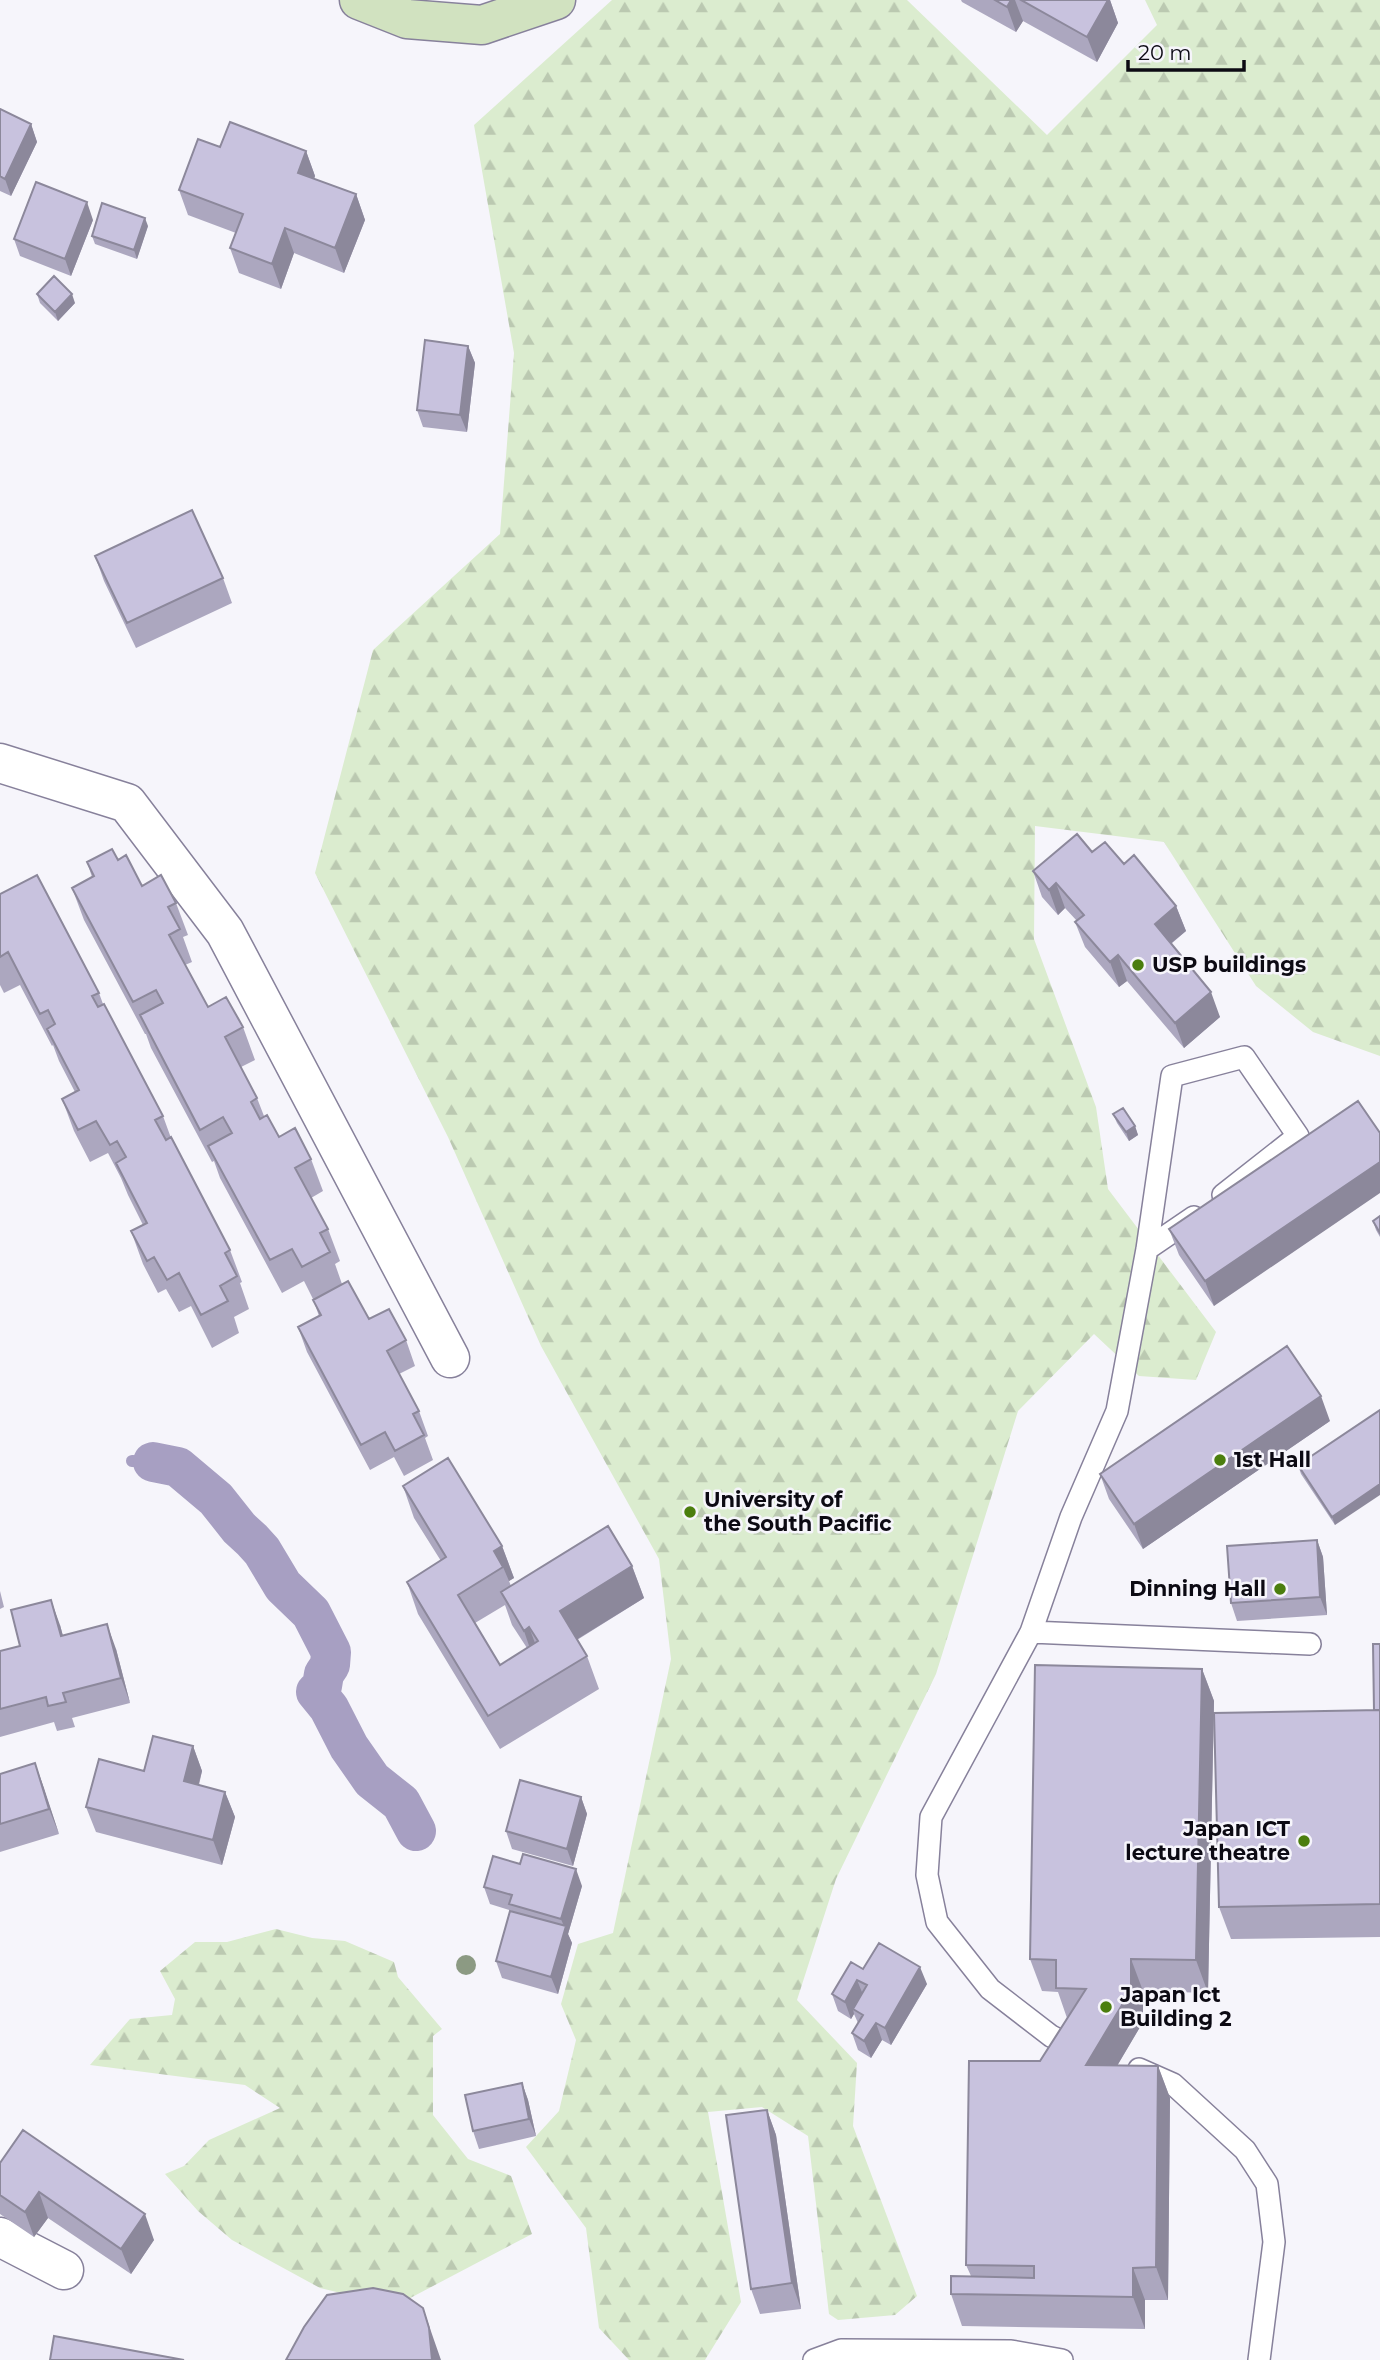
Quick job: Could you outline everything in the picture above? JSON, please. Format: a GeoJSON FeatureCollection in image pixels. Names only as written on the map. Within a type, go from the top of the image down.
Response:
{"type":"FeatureCollection","features":[{"type":"Feature","properties":{"kind":"main road"},"geometry":{"type":"LineString","coordinates":[[359,0],[407,19],[482,25],[556,0]]}},
{"type":"Feature","properties":{"kind":"street"},"geometry":{"type":"LineString","coordinates":[[0,762],[127,803],[225,932],[450,1358]]}},
{"type":"Feature","properties":{"kind":"street"},"geometry":{"type":"LineString","coordinates":[[0,2236],[64,2270]]}},
{"type":"Feature","properties":{"kind":"lane"},"geometry":{"type":"LineString","coordinates":[[1147,1249],[1186,1223],[1298,1136],[1244,1057],[1172,1076],[1147,1249],[1116,1411],[1071,1517],[1031,1632],[931,1817],[927,1875],[937,1922],[990,1989],[1051,2036],[1107,2063],[1140,2069],[1173,2084],[1245,2150],[1267,2184],[1274,2242],[1259,2360]]}},
{"type":"Feature","properties":{"kind":"lane"},"geometry":{"type":"LineString","coordinates":[[1031,1632],[1310,1644]]}},
{"type":"Feature","properties":{"kind":"lane"},"geometry":{"type":"LineString","coordinates":[[814,2360],[841,2350],[1011,2351],[1062,2360]]}},
{"type":"Feature","properties":{"kind":"green space"},"geometry":{"type":"Polygon","coordinates":[[[612,0],[907,0],[1047,135],[1157,25],[1145,0],[1380,0],[1380,1056],[1313,1032],[1256,986],[1164,842],[1035,826],[1034,939],[1096,1107],[1108,1189],[1216,1332],[1196,1380],[1139,1376],[1094,1334],[1018,1411],[936,1674],[836,1879],[797,2000],[857,2063],[853,2126],[917,2296],[895,2315],[838,2320],[829,2314],[808,2136],[762,2107],[708,2112],[741,2302],[705,2360],[629,2360],[599,2328],[586,2228],[526,2147],[559,2111],[576,2040],[561,2004],[578,1944],[613,1933],[671,1659],[659,1559],[541,1346],[448,1137],[315,873],[373,650],[500,534],[514,353],[474,125],[612,0]]]}},
{"type":"Feature","properties":{"kind":"green space"},"geometry":{"type":"Polygon","coordinates":[[[276,1929],[312,1938],[345,1941],[394,1962],[398,1977],[442,2029],[433,2036],[433,2115],[468,2159],[511,2176],[532,2234],[395,2306],[320,2288],[232,2240],[198,2211],[165,2174],[184,2166],[209,2140],[280,2108],[245,2085],[90,2065],[130,2019],[172,2015],[175,1999],[160,1971],[195,1942],[227,1942],[276,1929]]]}},
{"type":"Feature","properties":{"kind":"building"},"geometry":{"type":"Polygon","coordinates":[[[995,0],[1011,0],[1007,7],[995,0]]]}},
{"type":"Feature","properties":{"kind":"building"},"geometry":{"type":"Polygon","coordinates":[[[1021,0],[1108,0],[1087,37],[1021,0]]]}},
{"type":"Feature","properties":{"kind":"building"},"geometry":{"type":"Polygon","coordinates":[[[0,109],[31,124],[5,179],[0,176],[0,109]]]}},
{"type":"Feature","properties":{"kind":"building"},"geometry":{"type":"Polygon","coordinates":[[[230,122],[306,151],[298,173],[356,194],[335,248],[285,228],[272,264],[230,248],[243,214],[179,190],[198,139],[220,147],[230,122]]]}},
{"type":"Feature","properties":{"kind":"building"},"geometry":{"type":"Polygon","coordinates":[[[36,182],[87,202],[65,259],[14,239],[36,182]]]}},
{"type":"Feature","properties":{"kind":"building"},"geometry":{"type":"Polygon","coordinates":[[[102,203],[145,218],[134,250],[92,236],[102,203]]]}},
{"type":"Feature","properties":{"kind":"building"},"geometry":{"type":"Polygon","coordinates":[[[54,276],[72,294],[55,312],[37,294],[54,276]]]}},
{"type":"Feature","properties":{"kind":"building"},"geometry":{"type":"Polygon","coordinates":[[[425,340],[468,346],[460,415],[417,410],[425,340]]]}},
{"type":"Feature","properties":{"kind":"building"},"geometry":{"type":"Polygon","coordinates":[[[192,510],[223,578],[127,623],[95,556],[192,510]]]}},
{"type":"Feature","properties":{"kind":"building","name":"USP buildings"},"geometry":{"type":"Polygon","coordinates":[[[1077,834],[1092,852],[1105,842],[1124,864],[1134,855],[1176,906],[1155,924],[1211,992],[1175,1023],[1118,955],[1110,962],[1075,922],[1084,915],[1056,883],[1049,890],[1033,871],[1077,834]]]}},
{"type":"Feature","properties":{"kind":"building"},"geometry":{"type":"Polygon","coordinates":[[[112,849],[118,860],[126,855],[142,886],[161,875],[176,903],[168,907],[180,929],[169,935],[208,1007],[226,997],[243,1027],[225,1037],[257,1098],[251,1102],[260,1119],[267,1115],[279,1137],[295,1128],[311,1159],[295,1168],[328,1229],[320,1233],[330,1252],[302,1267],[292,1249],[270,1260],[208,1146],[232,1133],[223,1117],[200,1130],[140,1015],[163,1003],[156,990],[133,1002],[72,888],[94,876],[87,862],[112,849]]]}},
{"type":"Feature","properties":{"kind":"building"},"geometry":{"type":"Polygon","coordinates":[[[37,875],[99,993],[92,996],[98,1007],[104,1004],[163,1116],[155,1120],[166,1140],[171,1137],[230,1250],[225,1253],[237,1276],[220,1286],[228,1301],[201,1315],[179,1273],[167,1280],[154,1257],[147,1261],[131,1231],[147,1223],[116,1163],[126,1157],[117,1141],[110,1145],[96,1121],[78,1130],[62,1099],[79,1090],[47,1029],[55,1024],[48,1010],[40,1014],[8,952],[0,957],[0,894],[37,875]]]}},
{"type":"Feature","properties":{"kind":"building"},"geometry":{"type":"Polygon","coordinates":[[[1358,1101],[1380,1133],[1380,1162],[1205,1281],[1169,1229],[1358,1101]]]}},
{"type":"Feature","properties":{"kind":"building"},"geometry":{"type":"Polygon","coordinates":[[[1123,1108],[1135,1126],[1126,1132],[1113,1114],[1123,1108]]]}},
{"type":"Feature","properties":{"kind":"building"},"geometry":{"type":"Polygon","coordinates":[[[1380,1216],[1380,1233],[1373,1221],[1380,1216]]]}},
{"type":"Feature","properties":{"kind":"building"},"geometry":{"type":"Polygon","coordinates":[[[348,1281],[369,1319],[389,1309],[406,1340],[387,1351],[419,1411],[413,1414],[424,1435],[395,1451],[385,1432],[361,1445],[298,1327],[321,1315],[313,1300],[348,1281]]]}},
{"type":"Feature","properties":{"kind":"building"},"geometry":{"type":"Polygon","coordinates":[[[1287,1346],[1321,1396],[1134,1524],[1100,1474],[1287,1346]]]}},
{"type":"Feature","properties":{"kind":"building"},"geometry":{"type":"Polygon","coordinates":[[[1380,1410],[1380,1484],[1332,1517],[1298,1465],[1380,1410]]]}},
{"type":"Feature","properties":{"kind":"building"},"geometry":{"type":"Polygon","coordinates":[[[448,1458],[502,1546],[494,1551],[503,1567],[458,1595],[500,1665],[538,1641],[529,1627],[524,1631],[501,1592],[608,1526],[632,1566],[560,1611],[587,1656],[488,1716],[407,1582],[446,1557],[403,1486],[448,1458]]]}},
{"type":"Feature","properties":{"kind":"building","name":"Dinning Hall"},"geometry":{"type":"Polygon","coordinates":[[[1317,1540],[1320,1597],[1231,1603],[1227,1546],[1317,1540]]]}},
{"type":"Feature","properties":{"kind":"building"},"geometry":{"type":"Polygon","coordinates":[[[51,1600],[61,1636],[107,1624],[121,1678],[63,1693],[66,1702],[48,1706],[46,1697],[0,1709],[0,1651],[20,1646],[11,1610],[51,1600]]]}},
{"type":"Feature","properties":{"kind":"building"},"geometry":{"type":"Polygon","coordinates":[[[1373,1644],[1380,1644],[1380,1710],[1374,1710],[1373,1644]]]}},
{"type":"Feature","properties":{"kind":"building","name":"Japan Ict Building 2"},"geometry":{"type":"Polygon","coordinates":[[[1035,1665],[1202,1669],[1196,1960],[1131,1959],[1131,1990],[1086,2065],[1158,2066],[1156,2267],[1133,2268],[1133,2297],[951,2294],[951,2276],[1034,2278],[1034,2266],[966,2265],[969,2061],[1040,2061],[1086,1989],[1056,1988],[1056,1960],[1030,1959],[1035,1665]]]}},
{"type":"Feature","properties":{"kind":"building","name":"Japan ICT lecture theatre"},"geometry":{"type":"Polygon","coordinates":[[[1380,1710],[1380,1904],[1219,1907],[1214,1713],[1380,1710]]]}},
{"type":"Feature","properties":{"kind":"building"},"geometry":{"type":"Polygon","coordinates":[[[153,1736],[193,1746],[184,1781],[225,1792],[213,1840],[86,1807],[99,1759],[144,1771],[153,1736]]]}},
{"type":"Feature","properties":{"kind":"building"},"geometry":{"type":"Polygon","coordinates":[[[35,1763],[49,1809],[0,1824],[0,1774],[35,1763]]]}},
{"type":"Feature","properties":{"kind":"building"},"geometry":{"type":"Polygon","coordinates":[[[520,1780],[581,1797],[567,1849],[506,1831],[520,1780]]]}},
{"type":"Feature","properties":{"kind":"building"},"geometry":{"type":"Polygon","coordinates":[[[523,1854],[576,1869],[561,1919],[509,1904],[512,1895],[484,1887],[493,1856],[520,1864],[523,1854]]]}},
{"type":"Feature","properties":{"kind":"building"},"geometry":{"type":"Polygon","coordinates":[[[510,1911],[566,1926],[551,1977],[496,1961],[510,1911]]]}},
{"type":"Feature","properties":{"kind":"building"},"geometry":{"type":"Polygon","coordinates":[[[879,1943],[920,1967],[885,2028],[876,2023],[864,2041],[852,2033],[863,2015],[853,2009],[867,1985],[857,1980],[845,2002],[832,1994],[851,1962],[863,1969],[879,1943]]]}},
{"type":"Feature","properties":{"kind":"building"},"geometry":{"type":"Polygon","coordinates":[[[522,2083],[529,2119],[473,2131],[465,2095],[522,2083]]]}},
{"type":"Feature","properties":{"kind":"building"},"geometry":{"type":"Polygon","coordinates":[[[767,2110],[792,2283],[751,2289],[726,2115],[767,2110]]]}},
{"type":"Feature","properties":{"kind":"building"},"geometry":{"type":"Polygon","coordinates":[[[23,2130],[145,2214],[121,2249],[39,2192],[25,2212],[0,2195],[0,2163],[23,2130]]]}},
{"type":"Feature","properties":{"kind":"building"},"geometry":{"type":"Polygon","coordinates":[[[373,2288],[403,2294],[423,2308],[429,2328],[432,2360],[286,2360],[304,2327],[327,2295],[373,2288]]]}},
{"type":"Feature","properties":{"kind":"building"},"geometry":{"type":"Polygon","coordinates":[[[54,2336],[184,2360],[50,2360],[54,2336]]]}},
{"type":"Feature","properties":{"kind":"waterway"},"geometry":{"type":"LineString","coordinates":[[132,1461],[153,1462]]}},
{"type":"Feature","properties":{"kind":"waterway"},"geometry":{"type":"LineString","coordinates":[[153,1462],[178,1467],[216,1499],[262,1551],[283,1586],[311,1613],[331,1652],[330,1665],[324,1674],[322,1686],[316,1692],[329,1708],[349,1747],[372,1780],[401,1803],[416,1831]]}},
{"type":"Feature","properties":{"kind":"place","name":"USP buildings"},"geometry":{"type":"Point","coordinates":[1138,965]}},
{"type":"Feature","properties":{"kind":"place","name":"1st Hall"},"geometry":{"type":"Point","coordinates":[1220,1460]}},
{"type":"Feature","properties":{"kind":"place","name":"University of the South Pacific"},"geometry":{"type":"Point","coordinates":[690,1512]}},
{"type":"Feature","properties":{"kind":"place","name":"Dinning Hall"},"geometry":{"type":"Point","coordinates":[1280,1589]}},
{"type":"Feature","properties":{"kind":"place","name":"Japan ICT lecture theatre"},"geometry":{"type":"Point","coordinates":[1304,1841]}},
{"type":"Feature","properties":{"kind":"place","name":"Japan Ict Building 2"},"geometry":{"type":"Point","coordinates":[1106,2007]}}]}
